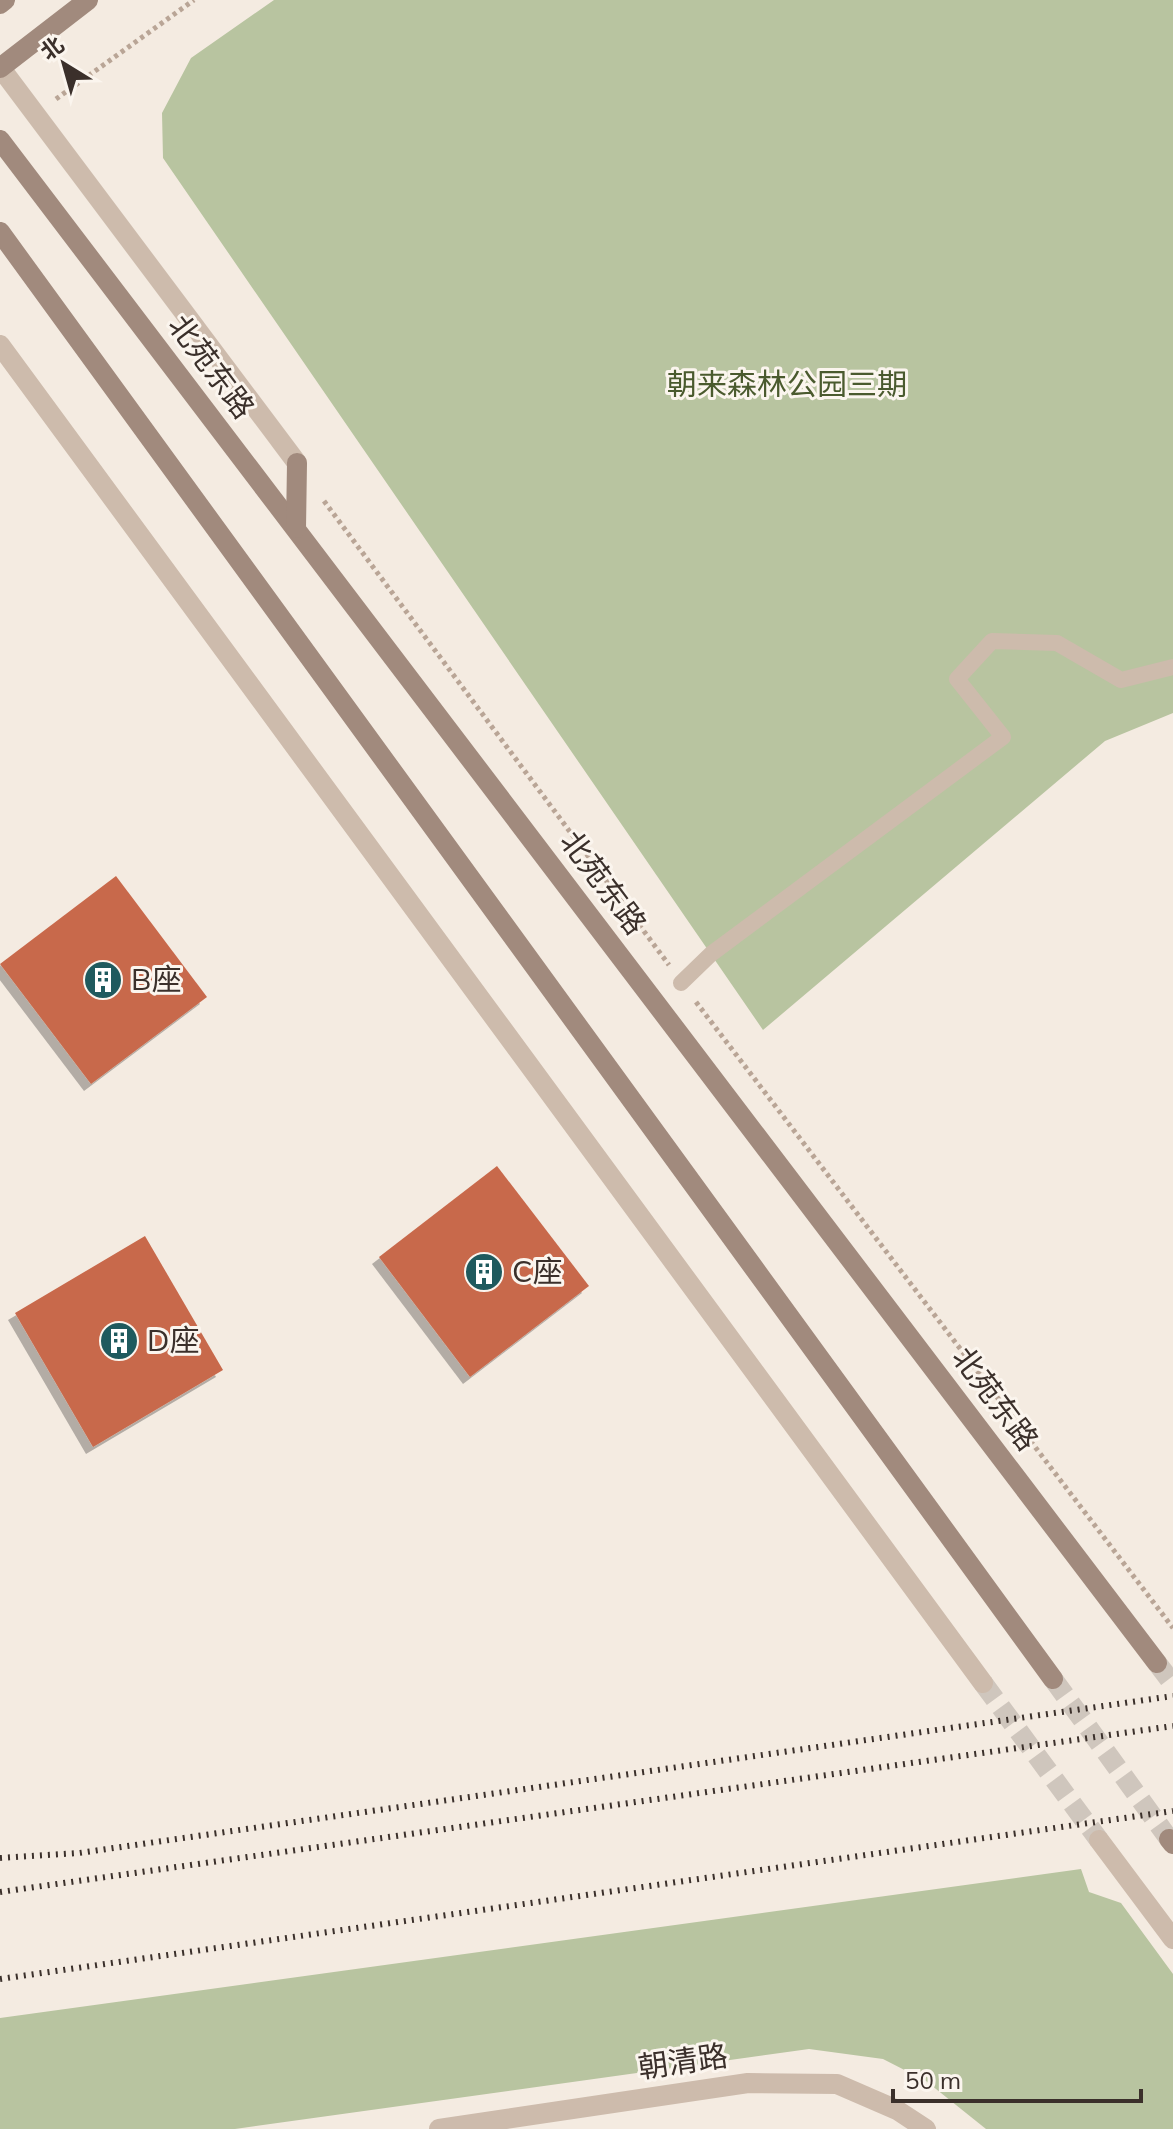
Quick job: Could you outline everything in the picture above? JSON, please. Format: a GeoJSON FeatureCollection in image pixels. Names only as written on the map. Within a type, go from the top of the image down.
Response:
{"type":"FeatureCollection","features":[{"type":"Feature","properties":{"kind":"main road"},"geometry":{"type":"LineString","coordinates":[[0,4],[5,0]]}},
{"type":"Feature","properties":{"kind":"main road"},"geometry":{"type":"LineString","coordinates":[[0,68],[88,0]]}},
{"type":"Feature","properties":{"kind":"main road","name":"北苑东路"},"geometry":{"type":"LineString","coordinates":[[0,140],[1157,1663]]}},
{"type":"Feature","properties":{"kind":"main road"},"geometry":{"type":"LineString","coordinates":[[0,232],[1053,1679]]}},
{"type":"Feature","properties":{"kind":"main road"},"geometry":{"type":"LineString","coordinates":[[296,528],[297,463]]}},
{"type":"Feature","properties":{"kind":"street"},"geometry":{"type":"LineString","coordinates":[[0,68],[297,463]]}},
{"type":"Feature","properties":{"kind":"street"},"geometry":{"type":"LineString","coordinates":[[0,345],[983,1683]]}},
{"type":"Feature","properties":{"kind":"street"},"geometry":{"type":"LineString","coordinates":[[1099,1840],[1173,1939]]}},
{"type":"Feature","properties":{"kind":"street","name":"朝清路"},"geometry":{"type":"LineString","coordinates":[[439,2129],[748,2083],[837,2084],[897,2110],[926,2129]]}},
{"type":"Feature","properties":{"kind":"lane"},"geometry":{"type":"LineString","coordinates":[[681,983],[711,954],[1003,737],[957,679],[992,641],[1057,643],[1121,680],[1173,667]]}},
{"type":"Feature","properties":{"kind":"path"},"geometry":{"type":"LineString","coordinates":[[36,114],[194,0]]}},
{"type":"Feature","properties":{"kind":"path"},"geometry":{"type":"LineString","coordinates":[[297,463],[681,983],[1173,1628]]}},
{"type":"Feature","properties":{"kind":"green space","name":"朝来森林公园三期"},"geometry":{"type":"Polygon","coordinates":[[[274,0],[1173,0],[1173,713],[1105,741],[763,1030],[163,158],[162,113],[191,58],[274,0]]]}},
{"type":"Feature","properties":{"kind":"green space"},"geometry":{"type":"Polygon","coordinates":[[[1081,1869],[1089,1892],[1121,1903],[1173,1974],[1173,2129],[986,2129],[926,2081],[883,2059],[809,2049],[235,2129],[0,2129],[0,2018],[1081,1869]]]}},
{"type":"Feature","properties":{"kind":"building","name":"B座"},"geometry":{"type":"Polygon","coordinates":[[[116,876],[207,997],[91,1084],[0,964],[116,876]]]}},
{"type":"Feature","properties":{"kind":"building","name":"C座"},"geometry":{"type":"Polygon","coordinates":[[[497,1166],[589,1286],[470,1377],[379,1257],[497,1166]]]}},
{"type":"Feature","properties":{"kind":"building","name":"D座"},"geometry":{"type":"Polygon","coordinates":[[[145,1236],[223,1370],[93,1447],[15,1313],[145,1236]]]}},
{"type":"Feature","properties":{"kind":"tunnel"},"geometry":{"type":"LineString","coordinates":[[1157,1663],[1173,1684]]}},
{"type":"Feature","properties":{"kind":"tunnel"},"geometry":{"type":"LineString","coordinates":[[1053,1679],[1169,1839]]}},
{"type":"Feature","properties":{"kind":"tunnel"},"geometry":{"type":"LineString","coordinates":[[983,1683],[1099,1840]]}},
{"type":"Feature","properties":{"kind":"railway"},"geometry":{"type":"LineString","coordinates":[[0,1858],[79,1853],[1173,1696]]}},
{"type":"Feature","properties":{"kind":"railway"},"geometry":{"type":"LineString","coordinates":[[0,1892],[1173,1726]]}},
{"type":"Feature","properties":{"kind":"railway"},"geometry":{"type":"LineString","coordinates":[[0,1979],[1173,1811]]}},
{"type":"Feature","properties":{"kind":"place","name":"B座"},"geometry":{"type":"Point","coordinates":[103,980]}},
{"type":"Feature","properties":{"kind":"place","name":"C座"},"geometry":{"type":"Point","coordinates":[484,1272]}},
{"type":"Feature","properties":{"kind":"place","name":"D座"},"geometry":{"type":"Point","coordinates":[119,1341]}}]}
